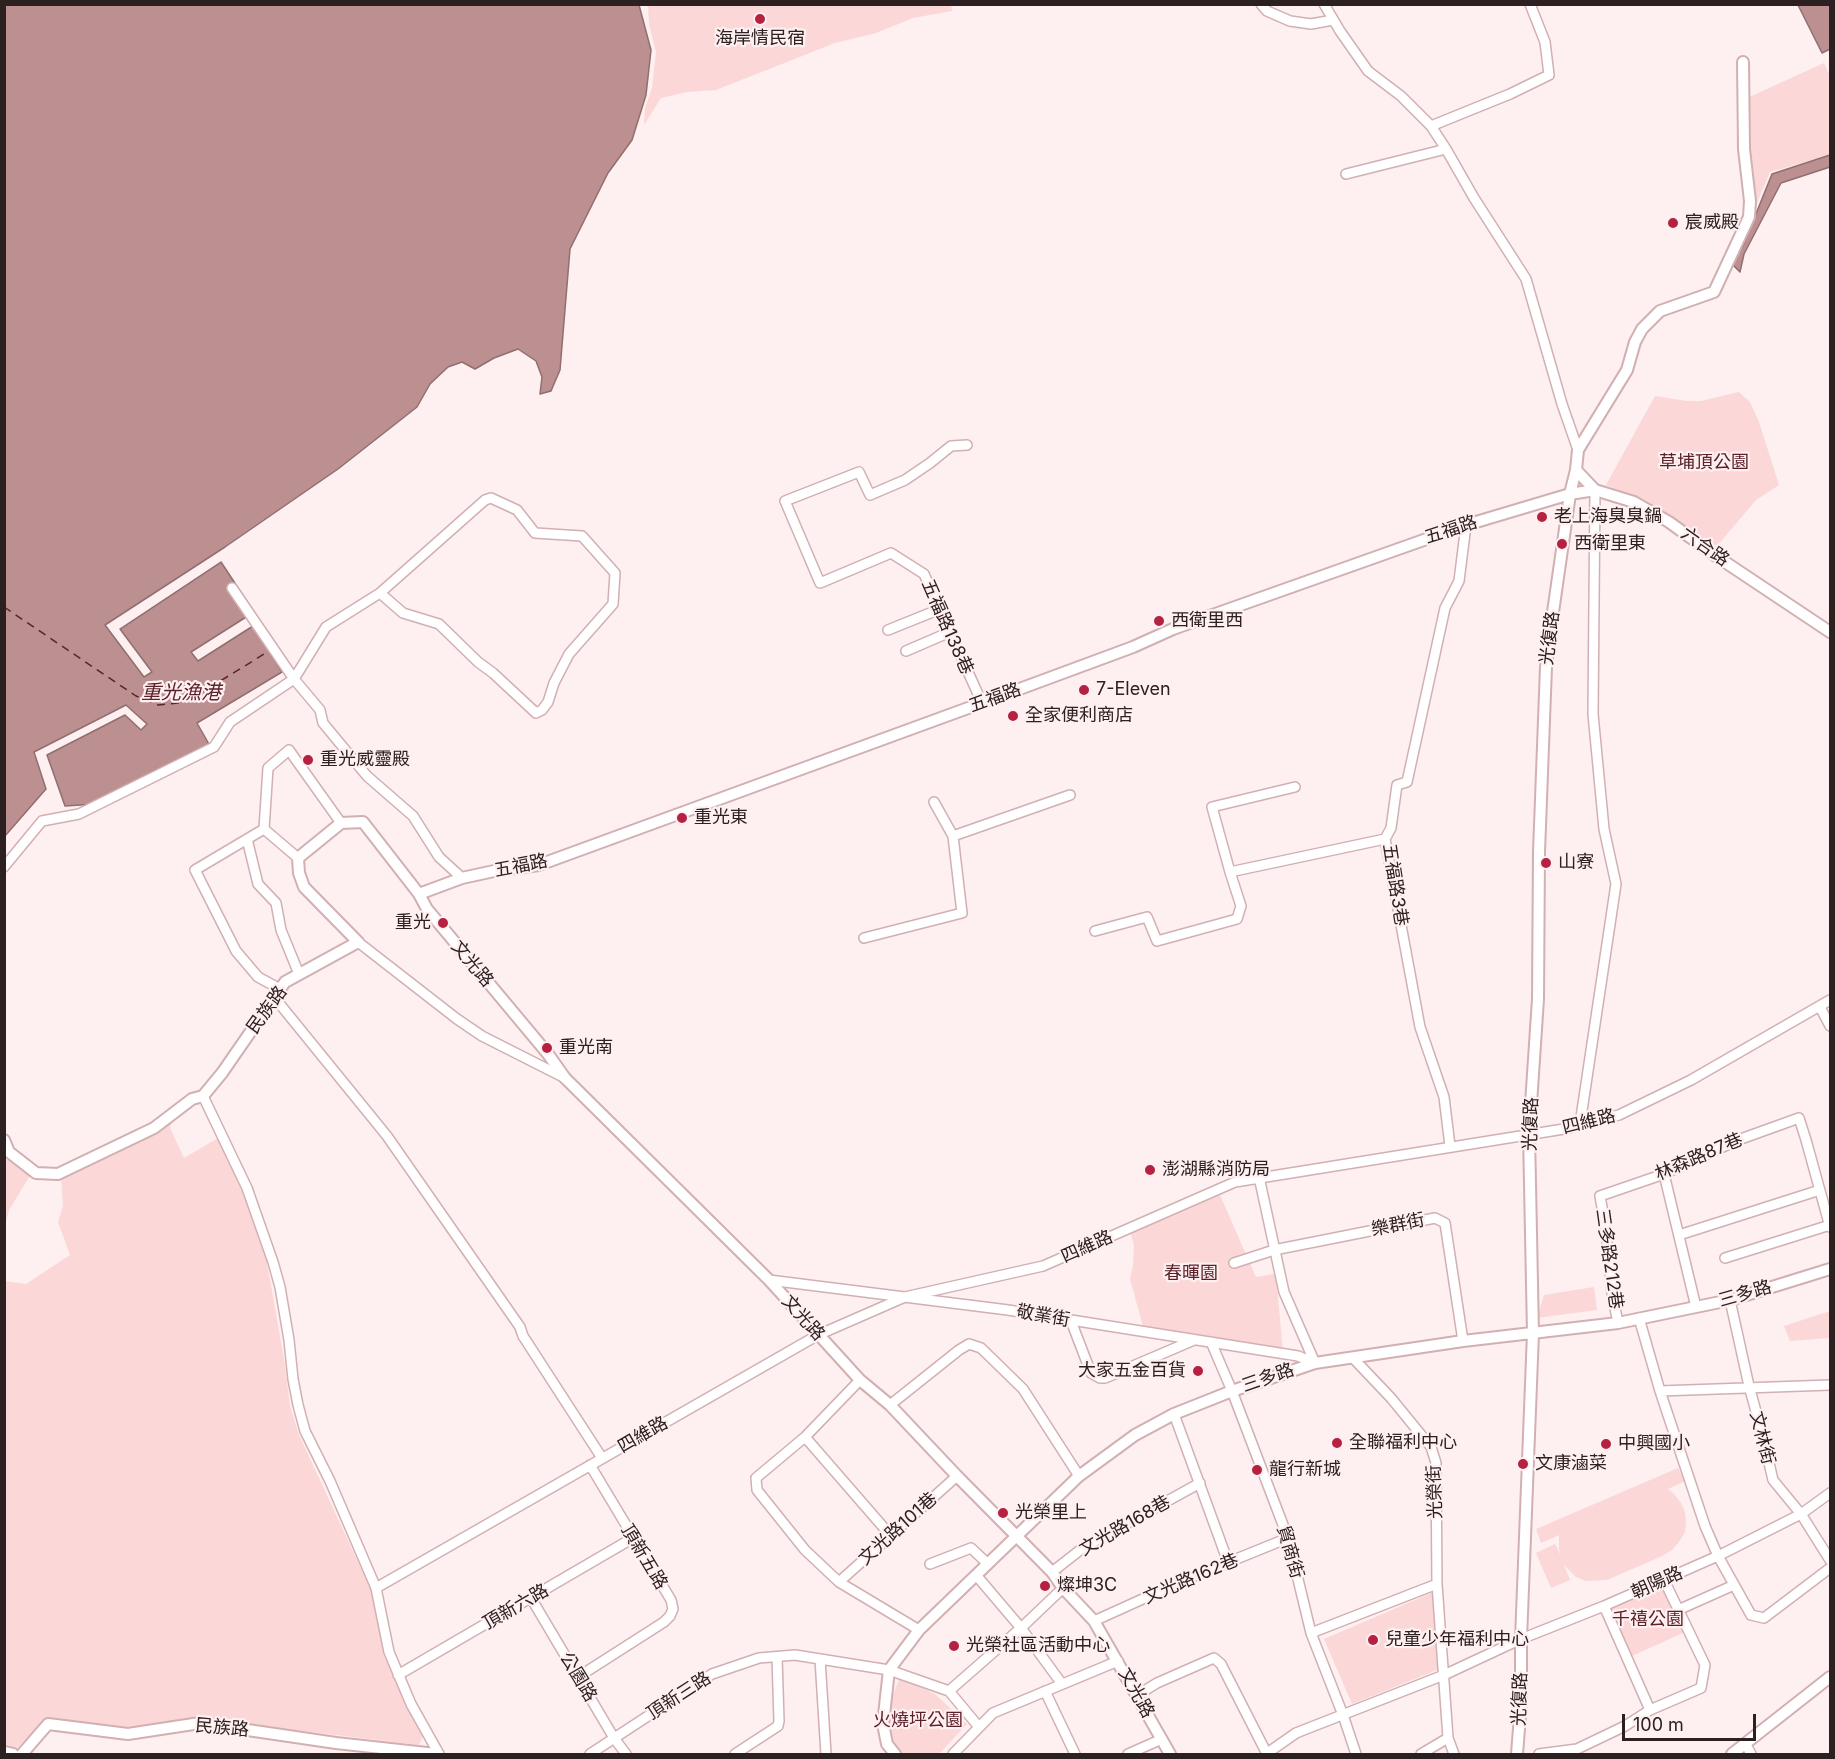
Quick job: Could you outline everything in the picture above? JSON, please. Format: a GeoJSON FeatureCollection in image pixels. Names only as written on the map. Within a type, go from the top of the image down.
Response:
{"type":"FeatureCollection","features":[{"type":"Feature","properties":{"kind":"street"},"geometry":{"type":"LineString","coordinates":[[1262,4],[1267,10],[1290,21],[1311,24],[1333,20]]}},
{"type":"Feature","properties":{"kind":"street"},"geometry":{"type":"LineString","coordinates":[[1324,4],[1368,70],[1401,96],[1431,126],[1526,279],[1578,450]]}},
{"type":"Feature","properties":{"kind":"street"},"geometry":{"type":"LineString","coordinates":[[1431,126],[1510,94],[1549,75],[1545,42],[1530,4]]}},
{"type":"Feature","properties":{"kind":"street"},"geometry":{"type":"LineString","coordinates":[[1578,450],[1627,370],[1635,342],[1642,329],[1660,310],[1714,292],[1749,217],[1750,201],[1744,149],[1743,62]]}},
{"type":"Feature","properties":{"kind":"street"},"geometry":{"type":"LineString","coordinates":[[1346,174],[1446,149]]}},
{"type":"Feature","properties":{"kind":"street","name":"五福路138巷"},"geometry":{"type":"LineString","coordinates":[[967,445],[951,446],[904,480],[870,495],[859,472],[785,501],[820,583],[891,552],[924,574],[982,703]]}},
{"type":"Feature","properties":{"kind":"street","name":"光復路"},"geometry":{"type":"LineString","coordinates":[[1517,1755],[1521,1703],[1521,1639],[1533,1333],[1529,1134],[1538,999],[1539,852],[1546,667],[1578,450]]}},
{"type":"Feature","properties":{"kind":"street"},"geometry":{"type":"LineString","coordinates":[[1576,470],[1594,490],[1593,714],[1604,829],[1616,884],[1580,1124]]}},
{"type":"Feature","properties":{"kind":"street","name":"六合路"},"geometry":{"type":"LineString","coordinates":[[1570,494],[1594,490],[1634,502],[1670,522],[1716,556],[1830,632]]}},
{"type":"Feature","properties":{"kind":"street","name":"五福路"},"geometry":{"type":"LineString","coordinates":[[419,894],[462,878],[538,865],[1133,647],[1173,629],[1466,525],[1570,494]]}},
{"type":"Feature","properties":{"kind":"street"},"geometry":{"type":"LineString","coordinates":[[4,867],[42,821],[79,814],[214,747],[230,722],[294,679],[326,627],[380,593],[485,500],[491,498],[517,510],[535,533],[582,536],[615,573],[613,604],[569,654],[554,683],[548,702],[542,710],[536,713],[439,624],[403,613],[380,593]]}},
{"type":"Feature","properties":{"kind":"street","name":"五福路3巷"},"geometry":{"type":"LineString","coordinates":[[1450,1146],[1444,1097],[1420,1027],[1385,839],[1390,828],[1397,785],[1407,782],[1444,608],[1459,581],[1466,525]]}},
{"type":"Feature","properties":{"kind":"street"},"geometry":{"type":"LineString","coordinates":[[232,588],[294,679],[320,710],[323,723],[367,776],[413,816],[439,857],[462,878]]}},
{"type":"Feature","properties":{"kind":"street"},"geometry":{"type":"LineString","coordinates":[[888,630],[940,609]]}},
{"type":"Feature","properties":{"kind":"street"},"geometry":{"type":"LineString","coordinates":[[906,651],[950,632]]}},
{"type":"Feature","properties":{"kind":"street"},"geometry":{"type":"LineString","coordinates":[[264,829],[268,768],[289,750],[341,823],[298,858]]}},
{"type":"Feature","properties":{"kind":"street"},"geometry":{"type":"LineString","coordinates":[[1095,931],[1147,917],[1157,941],[1237,920],[1241,906],[1212,807],[1295,787]]}},
{"type":"Feature","properties":{"kind":"street"},"geometry":{"type":"LineString","coordinates":[[953,836],[1070,795]]}},
{"type":"Feature","properties":{"kind":"street"},"geometry":{"type":"LineString","coordinates":[[864,938],[962,913],[953,836],[934,802]]}},
{"type":"Feature","properties":{"kind":"street","name":"文光路"},"geometry":{"type":"LineString","coordinates":[[341,823],[363,822],[419,894],[427,909],[548,1054],[565,1078],[769,1280],[860,1380],[890,1405],[1052,1572],[1063,1588],[1094,1621],[1170,1755]]}},
{"type":"Feature","properties":{"kind":"street"},"geometry":{"type":"LineString","coordinates":[[264,829],[195,870],[236,951],[258,977],[277,993],[387,1136],[520,1327],[523,1336],[602,1458]]}},
{"type":"Feature","properties":{"kind":"street"},"geometry":{"type":"LineString","coordinates":[[264,829],[298,858],[299,873],[304,888],[358,942],[482,1036],[565,1078]]}},
{"type":"Feature","properties":{"kind":"street"},"geometry":{"type":"LineString","coordinates":[[247,839],[258,884],[276,903],[281,930],[299,974]]}},
{"type":"Feature","properties":{"kind":"street"},"geometry":{"type":"LineString","coordinates":[[1230,872],[1385,839]]}},
{"type":"Feature","properties":{"kind":"street","name":"民族路"},"geometry":{"type":"LineString","coordinates":[[4,1140],[9,1152],[36,1173],[58,1173],[154,1128],[192,1099],[203,1096],[222,1073],[285,982],[358,942]]}},
{"type":"Feature","properties":{"kind":"street","name":"四維路"},"geometry":{"type":"LineString","coordinates":[[376,1588],[818,1335],[905,1297],[1043,1266],[1235,1182],[1570,1128],[1619,1115],[1691,1080],[1830,1000]]}},
{"type":"Feature","properties":{"kind":"street"},"geometry":{"type":"LineString","coordinates":[[1820,1007],[1830,1026]]}},
{"type":"Feature","properties":{"kind":"street"},"geometry":{"type":"LineString","coordinates":[[203,1096],[247,1188],[273,1262],[280,1287],[293,1379],[305,1431],[330,1481],[376,1588],[389,1652],[398,1675],[438,1755]]}},
{"type":"Feature","properties":{"kind":"street","name":"林森路87巷"},"geometry":{"type":"LineString","coordinates":[[1600,1196],[1664,1174],[1738,1140],[1798,1118],[1820,1190]]}},
{"type":"Feature","properties":{"kind":"street"},"geometry":{"type":"LineString","coordinates":[[1664,1174],[1696,1307]]}},
{"type":"Feature","properties":{"kind":"street"},"geometry":{"type":"LineString","coordinates":[[1259,1177],[1284,1292],[1315,1363]]}},
{"type":"Feature","properties":{"kind":"street"},"geometry":{"type":"LineString","coordinates":[[1679,1235],[1820,1190],[1830,1226],[1725,1258]]}},
{"type":"Feature","properties":{"kind":"street","name":"三多路212巷"},"geometry":{"type":"LineString","coordinates":[[1600,1196],[1606,1230],[1611,1293],[1618,1323]]}},
{"type":"Feature","properties":{"kind":"street","name":"樂群街"},"geometry":{"type":"LineString","coordinates":[[1234,1263],[1274,1250],[1435,1218],[1445,1223],[1462,1341]]}},
{"type":"Feature","properties":{"kind":"street","name":"三多路"},"geometry":{"type":"LineString","coordinates":[[889,1670],[919,1630],[1078,1476],[1135,1435],[1174,1414],[1232,1391],[1315,1363],[1462,1341],[1618,1323],[1730,1300],[1830,1269]]}},
{"type":"Feature","properties":{"kind":"street","name":"敬業街"},"geometry":{"type":"LineString","coordinates":[[769,1280],[1008,1310],[1298,1356],[1315,1363]]}},
{"type":"Feature","properties":{"kind":"street","name":"文林街"},"geometry":{"type":"LineString","coordinates":[[1730,1300],[1773,1480],[1801,1514],[1830,1560]]}},
{"type":"Feature","properties":{"kind":"street"},"geometry":{"type":"LineString","coordinates":[[1639,1318],[1660,1391],[1705,1526],[1718,1556],[1751,1616],[1764,1618],[1830,1568]]}},
{"type":"Feature","properties":{"kind":"street"},"geometry":{"type":"LineString","coordinates":[[1071,1321],[1091,1373],[1100,1378],[1105,1378],[1194,1340]]}},
{"type":"Feature","properties":{"kind":"street","name":"貿商街"},"geometry":{"type":"LineString","coordinates":[[1211,1342],[1288,1538],[1311,1633],[1356,1755]]}},
{"type":"Feature","properties":{"kind":"street"},"geometry":{"type":"LineString","coordinates":[[890,1405],[959,1350],[969,1344],[981,1348],[1023,1389],[1078,1476]]}},
{"type":"Feature","properties":{"kind":"street","name":"光榮街"},"geometry":{"type":"LineString","coordinates":[[1353,1358],[1391,1398],[1431,1447],[1436,1463],[1437,1584],[1448,1738],[1454,1755]]}},
{"type":"Feature","properties":{"kind":"street"},"geometry":{"type":"LineString","coordinates":[[860,1380],[805,1437],[756,1478],[758,1490],[805,1550],[839,1582],[919,1630]]}},
{"type":"Feature","properties":{"kind":"street"},"geometry":{"type":"LineString","coordinates":[[1660,1391],[1830,1384]]}},
{"type":"Feature","properties":{"kind":"street"},"geometry":{"type":"LineString","coordinates":[[1174,1414],[1228,1562]]}},
{"type":"Feature","properties":{"kind":"street"},"geometry":{"type":"LineString","coordinates":[[805,1437],[891,1536]]}},
{"type":"Feature","properties":{"kind":"street","name":"頂新五路"},"geometry":{"type":"LineString","coordinates":[[578,1677],[664,1622],[674,1609],[671,1600],[590,1465]]}},
{"type":"Feature","properties":{"kind":"street","name":"文光路101巷"},"geometry":{"type":"LineString","coordinates":[[839,1582],[957,1476]]}},
{"type":"Feature","properties":{"kind":"street","name":"文光路168巷"},"geometry":{"type":"LineString","coordinates":[[1052,1572],[1084,1547],[1200,1483]]}},
{"type":"Feature","properties":{"kind":"street","name":"朝陽路"},"geometry":{"type":"LineString","coordinates":[[1343,1715],[1444,1675],[1521,1639],[1604,1606],[1718,1556],[1801,1514],[1830,1493]]}},
{"type":"Feature","properties":{"kind":"street","name":"頂新六路"},"geometry":{"type":"LineString","coordinates":[[398,1675],[633,1538]]}},
{"type":"Feature","properties":{"kind":"street","name":"文光路162巷"},"geometry":{"type":"LineString","coordinates":[[1094,1621],[1288,1538]]}},
{"type":"Feature","properties":{"kind":"street"},"geometry":{"type":"LineString","coordinates":[[930,1564],[971,1548],[988,1564]]}},
{"type":"Feature","properties":{"kind":"street"},"geometry":{"type":"LineString","coordinates":[[976,1575],[1021,1628],[1062,1684]]}},
{"type":"Feature","properties":{"kind":"street"},"geometry":{"type":"LineString","coordinates":[[1539,1755],[1577,1749],[1624,1726],[1650,1710],[1701,1688],[1705,1665],[1664,1580]]}},
{"type":"Feature","properties":{"kind":"street"},"geometry":{"type":"LineString","coordinates":[[1311,1633],[1437,1584]]}},
{"type":"Feature","properties":{"kind":"street"},"geometry":{"type":"LineString","coordinates":[[1678,1610],[1734,1585]]}},
{"type":"Feature","properties":{"kind":"street"},"geometry":{"type":"LineString","coordinates":[[979,1726],[949,1691],[1063,1588]]}},
{"type":"Feature","properties":{"kind":"street","name":"公園路"},"geometry":{"type":"LineString","coordinates":[[531,1598],[626,1755]]}},
{"type":"Feature","properties":{"kind":"street"},"geometry":{"type":"LineString","coordinates":[[1604,1606],[1650,1710]]}},
{"type":"Feature","properties":{"kind":"street","name":"頂新三路"},"geometry":{"type":"LineString","coordinates":[[590,1755],[712,1674],[759,1658],[795,1655],[889,1670],[949,1691]]}},
{"type":"Feature","properties":{"kind":"street"},"geometry":{"type":"LineString","coordinates":[[735,1755],[778,1726],[777,1657]]}},
{"type":"Feature","properties":{"kind":"street"},"geometry":{"type":"LineString","coordinates":[[1136,1696],[1157,1683],[1214,1658],[1221,1664],[1266,1754],[1296,1733],[1343,1715]]}},
{"type":"Feature","properties":{"kind":"street"},"geometry":{"type":"LineString","coordinates":[[820,1659],[826,1755]]}},
{"type":"Feature","properties":{"kind":"street"},"geometry":{"type":"LineString","coordinates":[[953,1755],[993,1713],[1118,1661]]}},
{"type":"Feature","properties":{"kind":"street"},"geometry":{"type":"LineString","coordinates":[[889,1670],[883,1724],[887,1744],[895,1755]]}},
{"type":"Feature","properties":{"kind":"street"},"geometry":{"type":"LineString","coordinates":[[1732,1755],[1830,1677]]}},
{"type":"Feature","properties":{"kind":"street"},"geometry":{"type":"LineString","coordinates":[[1045,1691],[1075,1755]]}},
{"type":"Feature","properties":{"kind":"street","name":"民族路"},"geometry":{"type":"LineString","coordinates":[[21,1755],[48,1724],[128,1734],[200,1723],[438,1755]]}},
{"type":"Feature","properties":{"kind":"street"},"geometry":{"type":"LineString","coordinates":[[1421,1755],[1448,1738]]}},
{"type":"Feature","properties":{"kind":"street"},"geometry":{"type":"LineString","coordinates":[[1128,1755],[1162,1739]]}},
{"type":"Feature","properties":{"kind":"street"},"geometry":{"type":"LineString","coordinates":[[1745,1743],[1751,1755]]}},
{"type":"Feature","properties":{"kind":"street"},"geometry":{"type":"LineString","coordinates":[[4,1752],[13,1755]]}},
{"type":"Feature","properties":{"kind":"green space"},"geometry":{"type":"Polygon","coordinates":[[[951,4],[952,11],[913,18],[876,33],[835,43],[716,90],[687,92],[661,98],[644,125],[645,108],[652,88],[656,52],[649,24],[648,5],[951,4]]]}},
{"type":"Feature","properties":{"kind":"green space"},"geometry":{"type":"Polygon","coordinates":[[[1824,63],[1830,76],[1830,155],[1770,172],[1754,210],[1747,98],[1824,63]]]}},
{"type":"Feature","properties":{"kind":"green space","name":"草埔頂公園"},"geometry":{"type":"Polygon","coordinates":[[[1739,392],[1750,402],[1759,422],[1779,485],[1756,500],[1717,546],[1694,534],[1645,500],[1606,485],[1655,396],[1701,401],[1739,392]]]}},
{"type":"Feature","properties":{"kind":"green space"},"geometry":{"type":"Polygon","coordinates":[[[174,1114],[170,1128],[184,1158],[225,1134],[254,1189],[290,1406],[299,1435],[372,1592],[384,1656],[424,1733],[419,1745],[203,1719],[129,1732],[45,1720],[16,1749],[5,1746],[4,1281],[26,1284],[70,1255],[58,1222],[63,1206],[61,1178],[174,1114]]]}},
{"type":"Feature","properties":{"kind":"green space"},"geometry":{"type":"Polygon","coordinates":[[[9,1158],[31,1174],[9,1210],[5,1226],[5,1161],[9,1158]]]}},
{"type":"Feature","properties":{"kind":"green space","name":"春暉園"},"geometry":{"type":"Polygon","coordinates":[[[1219,1193],[1256,1277],[1273,1274],[1276,1276],[1283,1352],[1143,1326],[1130,1279],[1134,1245],[1130,1231],[1219,1193]]]}},
{"type":"Feature","properties":{"kind":"green space"},"geometry":{"type":"Polygon","coordinates":[[[1594,1287],[1597,1310],[1537,1318],[1544,1295],[1594,1287]]]}},
{"type":"Feature","properties":{"kind":"green space"},"geometry":{"type":"Polygon","coordinates":[[[1830,1311],[1830,1338],[1790,1341],[1784,1326],[1830,1311]]]}},
{"type":"Feature","properties":{"kind":"green space"},"geometry":{"type":"Polygon","coordinates":[[[1678,1468],[1685,1481],[1668,1489],[1681,1503],[1686,1522],[1685,1532],[1672,1550],[1607,1580],[1586,1581],[1576,1577],[1564,1565],[1570,1580],[1551,1588],[1536,1553],[1555,1544],[1561,1556],[1559,1535],[1541,1543],[1536,1529],[1678,1468]]]}},
{"type":"Feature","properties":{"kind":"green space","name":"千禧公園"},"geometry":{"type":"Polygon","coordinates":[[[1662,1584],[1685,1632],[1632,1656],[1611,1608],[1662,1584]]]}},
{"type":"Feature","properties":{"kind":"green space"},"geometry":{"type":"Polygon","coordinates":[[[1436,1591],[1437,1670],[1352,1704],[1324,1639],[1436,1591]]]}},
{"type":"Feature","properties":{"kind":"green space","name":"火燒坪公園"},"geometry":{"type":"Polygon","coordinates":[[[900,1677],[935,1694],[967,1724],[939,1754],[900,1754],[892,1745],[885,1715],[900,1677]]]}},
{"type":"Feature","properties":{"kind":"water","name":"重光漁港"},"geometry":{"type":"Polygon","coordinates":[[[5,5],[639,5],[651,50],[646,95],[632,140],[608,173],[570,249],[560,370],[551,391],[540,394],[542,377],[536,361],[518,349],[494,358],[475,369],[462,362],[448,367],[430,384],[417,407],[338,469],[225,547],[105,625],[144,677],[152,672],[120,629],[221,562],[254,612],[191,652],[198,661],[253,626],[282,672],[197,723],[210,746],[96,804],[65,806],[47,755],[125,715],[141,730],[147,724],[126,705],[34,752],[46,789],[5,836],[5,5]]]}},
{"type":"Feature","properties":{"kind":"water"},"geometry":{"type":"Polygon","coordinates":[[[1798,5],[1830,5],[1830,49],[1822,53],[1798,5]]]}},
{"type":"Feature","properties":{"kind":"water"},"geometry":{"type":"Polygon","coordinates":[[[1830,155],[1830,167],[1781,183],[1744,254],[1740,272],[1731,263],[1743,246],[1772,174],[1830,155]]]}},
{"type":"Feature","properties":{"kind":"ferry route"},"geometry":{"type":"LineString","coordinates":[[4,607],[136,696],[158,705],[178,703],[196,696],[269,651]]}},
{"type":"Feature","properties":{"kind":"place","name":"海岸情民宿"},"geometry":{"type":"Point","coordinates":[760,19]}},
{"type":"Feature","properties":{"kind":"place","name":"宸威殿"},"geometry":{"type":"Point","coordinates":[1673,223]}},
{"type":"Feature","properties":{"kind":"place","name":"老上海臭臭鍋"},"geometry":{"type":"Point","coordinates":[1542,517]}},
{"type":"Feature","properties":{"kind":"place","name":"西衛里東"},"geometry":{"type":"Point","coordinates":[1562,544]}},
{"type":"Feature","properties":{"kind":"place","name":"西衛里西"},"geometry":{"type":"Point","coordinates":[1159,621]}},
{"type":"Feature","properties":{"kind":"place","name":"7-Eleven"},"geometry":{"type":"Point","coordinates":[1084,690]}},
{"type":"Feature","properties":{"kind":"place","name":"全家便利商店"},"geometry":{"type":"Point","coordinates":[1013,716]}},
{"type":"Feature","properties":{"kind":"place","name":"重光威靈殿"},"geometry":{"type":"Point","coordinates":[308,760]}},
{"type":"Feature","properties":{"kind":"place","name":"重光東"},"geometry":{"type":"Point","coordinates":[682,818]}},
{"type":"Feature","properties":{"kind":"place","name":"山寮"},"geometry":{"type":"Point","coordinates":[1546,863]}},
{"type":"Feature","properties":{"kind":"place","name":"重光"},"geometry":{"type":"Point","coordinates":[443,923]}},
{"type":"Feature","properties":{"kind":"place","name":"重光南"},"geometry":{"type":"Point","coordinates":[547,1048]}},
{"type":"Feature","properties":{"kind":"place","name":"澎湖縣消防局"},"geometry":{"type":"Point","coordinates":[1150,1170]}},
{"type":"Feature","properties":{"kind":"place","name":"大家五金百貨"},"geometry":{"type":"Point","coordinates":[1198,1371]}},
{"type":"Feature","properties":{"kind":"place","name":"全聯福利中心"},"geometry":{"type":"Point","coordinates":[1337,1443]}},
{"type":"Feature","properties":{"kind":"place","name":"中興國小"},"geometry":{"type":"Point","coordinates":[1606,1444]}},
{"type":"Feature","properties":{"kind":"place","name":"文康滷菜"},"geometry":{"type":"Point","coordinates":[1523,1464]}},
{"type":"Feature","properties":{"kind":"place","name":"龍行新城"},"geometry":{"type":"Point","coordinates":[1257,1470]}},
{"type":"Feature","properties":{"kind":"place","name":"光榮里上"},"geometry":{"type":"Point","coordinates":[1003,1513]}},
{"type":"Feature","properties":{"kind":"place","name":"燦坤3C"},"geometry":{"type":"Point","coordinates":[1045,1586]}},
{"type":"Feature","properties":{"kind":"place","name":"兒童少年福利中心"},"geometry":{"type":"Point","coordinates":[1373,1640]}},
{"type":"Feature","properties":{"kind":"place","name":"光榮社區活動中心"},"geometry":{"type":"Point","coordinates":[954,1646]}}]}
